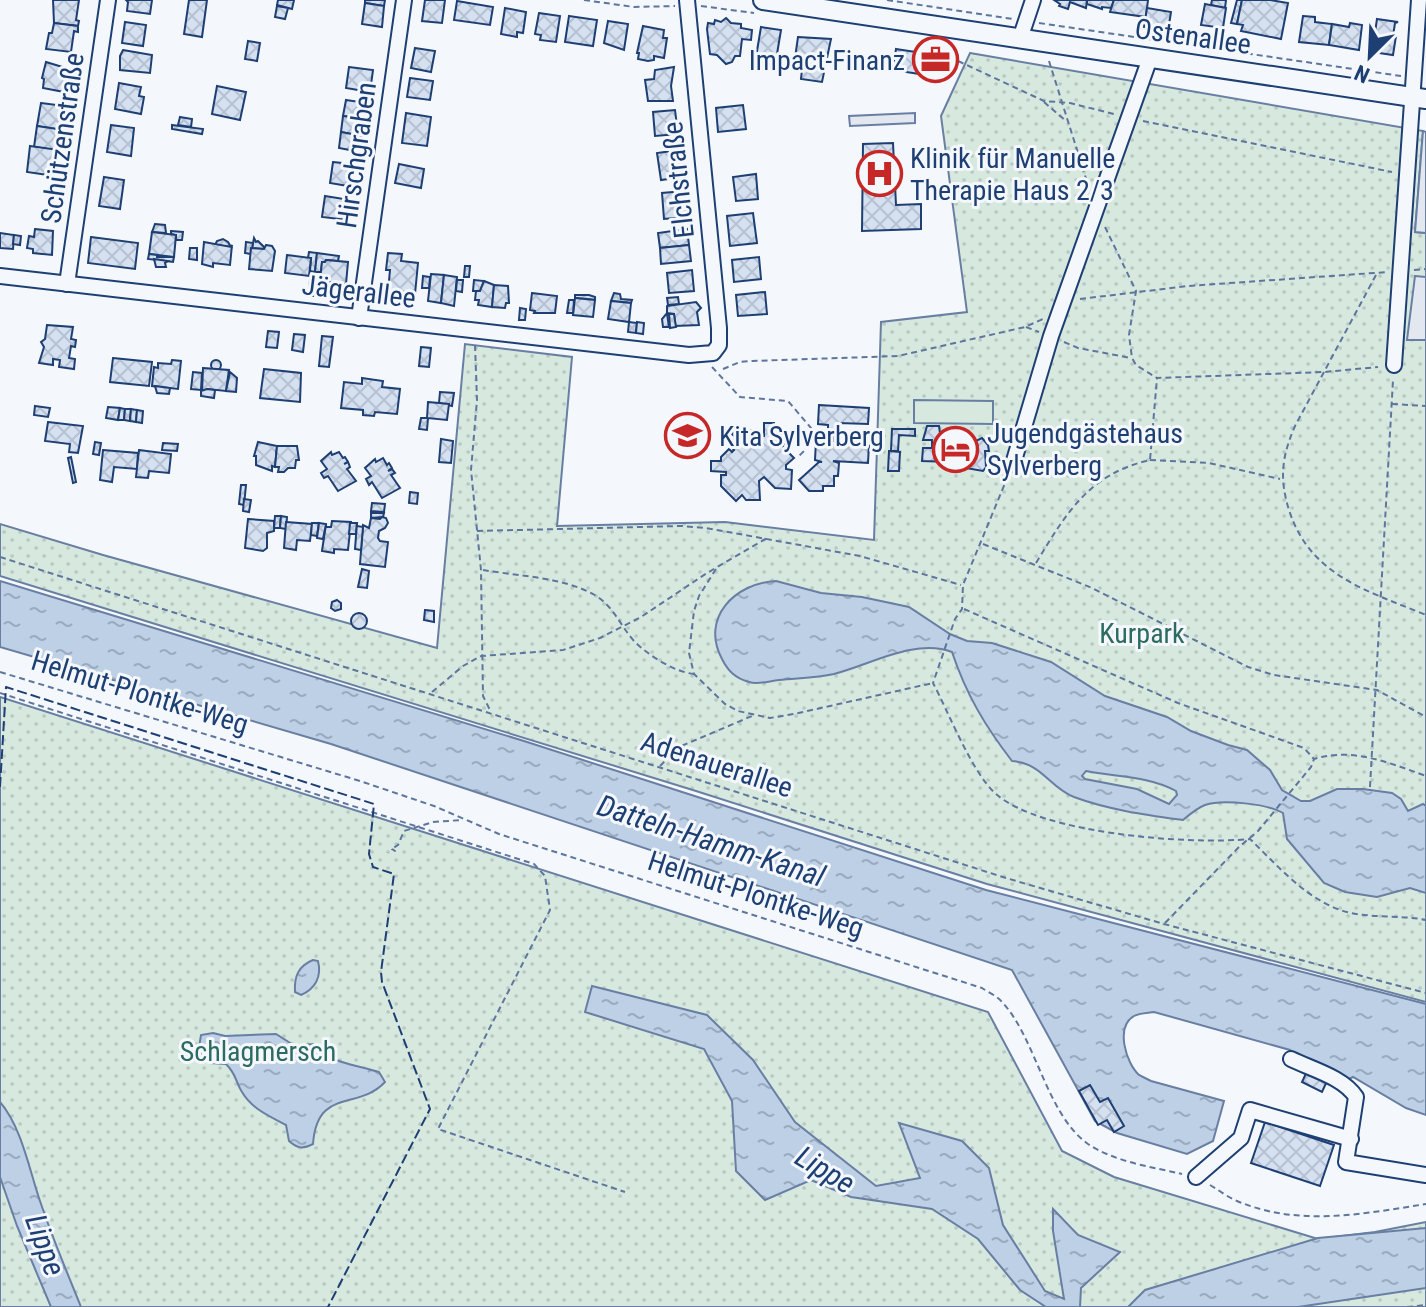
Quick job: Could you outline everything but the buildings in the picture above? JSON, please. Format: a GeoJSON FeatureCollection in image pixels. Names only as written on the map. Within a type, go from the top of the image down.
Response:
{"type":"FeatureCollection","features":[{"type":"Feature","properties":{"kind":"main road","name":"Ostenallee"},"geometry":{"type":"LineString","coordinates":[[763,0],[1023,30],[1049,43],[1417,92]]}},
{"type":"Feature","properties":{"kind":"street","name":"Schützenstraße"},"geometry":{"type":"LineString","coordinates":[[67,284],[108,0]]}},
{"type":"Feature","properties":{"kind":"street","name":"Hirschgraben"},"geometry":{"type":"LineString","coordinates":[[359,318],[404,0]]}},
{"type":"Feature","properties":{"kind":"street","name":"Elchstraße"},"geometry":{"type":"LineString","coordinates":[[687,0],[719,328],[719,345],[706,354]]}},
{"type":"Feature","properties":{"kind":"street"},"geometry":{"type":"LineString","coordinates":[[1023,30],[1033,0]]}},
{"type":"Feature","properties":{"kind":"street"},"geometry":{"type":"LineString","coordinates":[[1394,365],[1406,175],[1417,92],[1419,0]]}},
{"type":"Feature","properties":{"kind":"street"},"geometry":{"type":"LineString","coordinates":[[1013,464],[1051,336],[1150,58]]}},
{"type":"Feature","properties":{"kind":"street","name":"Jägerallee"},"geometry":{"type":"LineString","coordinates":[[0,276],[706,354]]}},
{"type":"Feature","properties":{"kind":"street"},"geometry":{"type":"LineString","coordinates":[[1291,1059],[1350,1089],[1356,1097],[1346,1162],[1426,1175]]}},
{"type":"Feature","properties":{"kind":"street"},"geometry":{"type":"LineString","coordinates":[[1196,1177],[1241,1138],[1250,1110],[1351,1139]]}},
{"type":"Feature","properties":{"kind":"path"},"geometry":{"type":"LineString","coordinates":[[887,0],[1023,30],[1417,92]]}},
{"type":"Feature","properties":{"kind":"path"},"geometry":{"type":"LineString","coordinates":[[1049,43],[1048,57],[1060,101],[1096,210],[1136,291],[1129,335],[1136,365],[1157,378],[1324,372],[1394,365],[1370,787]]}},
{"type":"Feature","properties":{"kind":"path"},"geometry":{"type":"LineString","coordinates":[[958,61],[1044,101],[1067,122]]}},
{"type":"Feature","properties":{"kind":"path"},"geometry":{"type":"LineString","coordinates":[[1044,101],[1060,101],[1406,175]]}},
{"type":"Feature","properties":{"kind":"path"},"geometry":{"type":"LineString","coordinates":[[723,369],[752,361],[898,356],[1025,327],[1084,297],[1377,273],[1287,444],[1282,479],[1294,525],[1316,558],[1348,582],[1426,615]]}},
{"type":"Feature","properties":{"kind":"path"},"geometry":{"type":"LineString","coordinates":[[476,330],[477,400],[471,470],[481,570],[483,696],[491,713]]}},
{"type":"Feature","properties":{"kind":"path"},"geometry":{"type":"LineString","coordinates":[[1051,336],[1078,348],[1132,358]]}},
{"type":"Feature","properties":{"kind":"path"},"geometry":{"type":"LineString","coordinates":[[706,354],[740,397],[788,401],[811,428],[809,446],[799,456]]}},
{"type":"Feature","properties":{"kind":"path"},"geometry":{"type":"LineString","coordinates":[[1150,460],[1157,378]]}},
{"type":"Feature","properties":{"kind":"path"},"geometry":{"type":"LineString","coordinates":[[1392,404],[1426,406]]}},
{"type":"Feature","properties":{"kind":"path"},"geometry":{"type":"LineString","coordinates":[[1036,564],[1082,495],[1109,474],[1131,464],[1150,460],[1209,463],[1282,479]]}},
{"type":"Feature","properties":{"kind":"path"},"geometry":{"type":"LineString","coordinates":[[1013,464],[963,585],[962,609],[951,630],[933,683],[979,772],[994,793],[1013,806],[1073,825],[1157,840],[1220,842],[1250,839],[1310,894],[1331,907],[1367,916],[1426,920]]}},
{"type":"Feature","properties":{"kind":"path"},"geometry":{"type":"LineString","coordinates":[[477,531],[682,526],[768,538],[860,556],[963,585]]}},
{"type":"Feature","properties":{"kind":"path"},"geometry":{"type":"LineString","coordinates":[[430,694],[463,666],[481,656],[563,650],[600,638],[768,538]]}},
{"type":"Feature","properties":{"kind":"path"},"geometry":{"type":"LineString","coordinates":[[982,543],[1092,588],[1248,667],[1274,675],[1377,690],[1426,717]]}},
{"type":"Feature","properties":{"kind":"path","name":"Adenauerallee"},"geometry":{"type":"LineString","coordinates":[[0,557],[1006,878],[1164,924],[1426,993]]}},
{"type":"Feature","properties":{"kind":"path"},"geometry":{"type":"LineString","coordinates":[[716,568],[699,596],[690,627],[689,653],[694,674],[725,704],[738,711],[770,718],[933,683]]}},
{"type":"Feature","properties":{"kind":"path"},"geometry":{"type":"LineString","coordinates":[[481,570],[579,588],[603,600],[634,641],[651,654],[694,674]]}},
{"type":"Feature","properties":{"kind":"path"},"geometry":{"type":"LineString","coordinates":[[962,609],[1178,703],[1304,748],[1314,759]]}},
{"type":"Feature","properties":{"kind":"path","name":"Helmut-Plontke-Weg"},"geometry":{"type":"LineString","coordinates":[[0,672],[346,776],[434,806],[499,834],[982,988],[1007,1009],[1056,1103],[1074,1130],[1087,1143],[1113,1156],[1196,1177],[1233,1200],[1254,1208],[1300,1216],[1366,1214],[1426,1204]]}},
{"type":"Feature","properties":{"kind":"path"},"geometry":{"type":"LineString","coordinates":[[0,693],[534,864],[545,876],[551,905],[438,1129],[625,1192]]}},
{"type":"Feature","properties":{"kind":"path"},"geometry":{"type":"LineString","coordinates":[[660,766],[679,747],[753,715]]}},
{"type":"Feature","properties":{"kind":"path"},"geometry":{"type":"LineString","coordinates":[[1314,759],[1326,755],[1370,756],[1426,776]]}},
{"type":"Feature","properties":{"kind":"path"},"geometry":{"type":"LineString","coordinates":[[1164,924],[1250,839],[1311,767],[1314,759]]}},
{"type":"Feature","properties":{"kind":"path"},"geometry":{"type":"LineString","coordinates":[[393,849],[404,831],[418,825],[463,820]]}},
{"type":"Feature","properties":{"kind":"path"},"geometry":{"type":"LineString","coordinates":[[1407,1307],[1426,1305]]}},
{"type":"Feature","properties":{"kind":"green space","name":"Kurpark"},"geometry":{"type":"Polygon","coordinates":[[[970,53],[1423,131],[1415,232],[1426,233],[1426,1002],[987,884],[0,576],[0,524],[437,648],[465,344],[572,357],[557,526],[725,522],[874,540],[881,322],[967,312],[941,116],[970,53]]]}},
{"type":"Feature","properties":{"kind":"green space"},"geometry":{"type":"Polygon","coordinates":[[[914,400],[993,401],[993,424],[914,423],[914,400]]]}},
{"type":"Feature","properties":{"kind":"green space","name":"Schlagmersch"},"geometry":{"type":"Polygon","coordinates":[[[0,697],[988,1012],[1062,1151],[1114,1177],[1318,1239],[1426,1222],[1426,1307],[0,1307],[0,697]]]}},
{"type":"Feature","properties":{"kind":"shaded area"},"geometry":{"type":"Polygon","coordinates":[[[915,113],[915,123],[850,126],[849,116],[915,113]]]}},
{"type":"Feature","properties":{"kind":"shaded area"},"geometry":{"type":"Polygon","coordinates":[[[1423,131],[1426,132],[1426,233],[1415,232],[1423,131]]]}},
{"type":"Feature","properties":{"kind":"shaded area"},"geometry":{"type":"Polygon","coordinates":[[[1415,276],[1426,277],[1426,340],[1407,340],[1415,276]]]}},
{"type":"Feature","properties":{"kind":"water","name":"Datteln-Hamm-Kanal"},"geometry":{"type":"Polygon","coordinates":[[[0,581],[524,741],[986,890],[1426,1004],[1426,1115],[1406,1108],[1353,1077],[1347,1080],[1300,1059],[1290,1050],[1154,1012],[1136,1015],[1128,1021],[1124,1045],[1130,1062],[1139,1075],[1151,1081],[1224,1101],[1213,1141],[1187,1154],[1117,1133],[1095,1121],[1012,970],[331,744],[0,647],[0,581]]]}},
{"type":"Feature","properties":{"kind":"water"},"geometry":{"type":"Polygon","coordinates":[[[776,581],[821,593],[862,597],[909,607],[950,634],[967,641],[992,643],[1051,662],[1105,696],[1167,717],[1191,731],[1247,750],[1270,770],[1282,790],[1301,801],[1310,801],[1337,789],[1363,789],[1392,793],[1401,799],[1408,811],[1423,804],[1426,806],[1426,893],[1410,888],[1377,897],[1345,892],[1324,883],[1287,839],[1283,813],[1267,807],[1213,803],[1199,808],[1183,820],[1114,809],[1065,793],[1031,766],[1012,761],[977,709],[952,652],[923,648],[908,650],[820,676],[756,683],[740,678],[729,670],[722,659],[715,630],[725,605],[747,588],[776,581]],[[1086,771],[1082,776],[1085,779],[1137,789],[1169,804],[1177,795],[1176,791],[1155,782],[1086,771]]]}},
{"type":"Feature","properties":{"kind":"water"},"geometry":{"type":"Polygon","coordinates":[[[318,961],[318,977],[314,986],[301,995],[295,992],[296,977],[304,965],[318,961]]]}},
{"type":"Feature","properties":{"kind":"water","name":"Lippe"},"geometry":{"type":"Polygon","coordinates":[[[592,986],[707,1015],[753,1060],[795,1122],[876,1186],[920,1178],[899,1123],[962,1141],[989,1168],[1003,1225],[1045,1291],[1064,1299],[1053,1231],[1053,1209],[1078,1235],[1120,1252],[1081,1288],[1080,1307],[1046,1307],[1020,1290],[978,1239],[932,1209],[851,1197],[811,1180],[765,1200],[736,1171],[732,1101],[704,1049],[585,1012],[592,986]]]}},
{"type":"Feature","properties":{"kind":"water"},"geometry":{"type":"Polygon","coordinates":[[[213,1033],[225,1036],[276,1034],[295,1046],[313,1044],[335,1060],[379,1072],[385,1082],[363,1096],[330,1107],[316,1126],[313,1144],[298,1147],[289,1141],[286,1125],[261,1112],[246,1098],[226,1064],[210,1063],[202,1058],[199,1047],[201,1035],[213,1033]]]}},
{"type":"Feature","properties":{"kind":"water","name":"Lippe"},"geometry":{"type":"Polygon","coordinates":[[[0,1102],[19,1136],[81,1307],[51,1307],[17,1226],[0,1177],[0,1102]]]}},
{"type":"Feature","properties":{"kind":"water"},"geometry":{"type":"Polygon","coordinates":[[[1426,1228],[1426,1288],[1298,1307],[1128,1307],[1145,1290],[1318,1238],[1426,1228]]]}},
{"type":"Feature","properties":{"kind":"fence"},"geometry":{"type":"LineString","coordinates":[[0,787],[6,687],[374,804],[369,854],[373,867],[394,874],[382,982],[430,1109],[328,1307]]}},
{"type":"Feature","properties":{"kind":"place","name":"Impact-Finanz"},"geometry":{"type":"Point","coordinates":[936,60]}},
{"type":"Feature","properties":{"kind":"place","name":"Klinik für Manuelle Therapie Haus 2/3"},"geometry":{"type":"Point","coordinates":[879,174]}},
{"type":"Feature","properties":{"kind":"place","name":"Kita Sylverberg"},"geometry":{"type":"Point","coordinates":[688,436]}},
{"type":"Feature","properties":{"kind":"place","name":"Jugendgästehaus Sylverberg"},"geometry":{"type":"Point","coordinates":[956,449]}}]}
